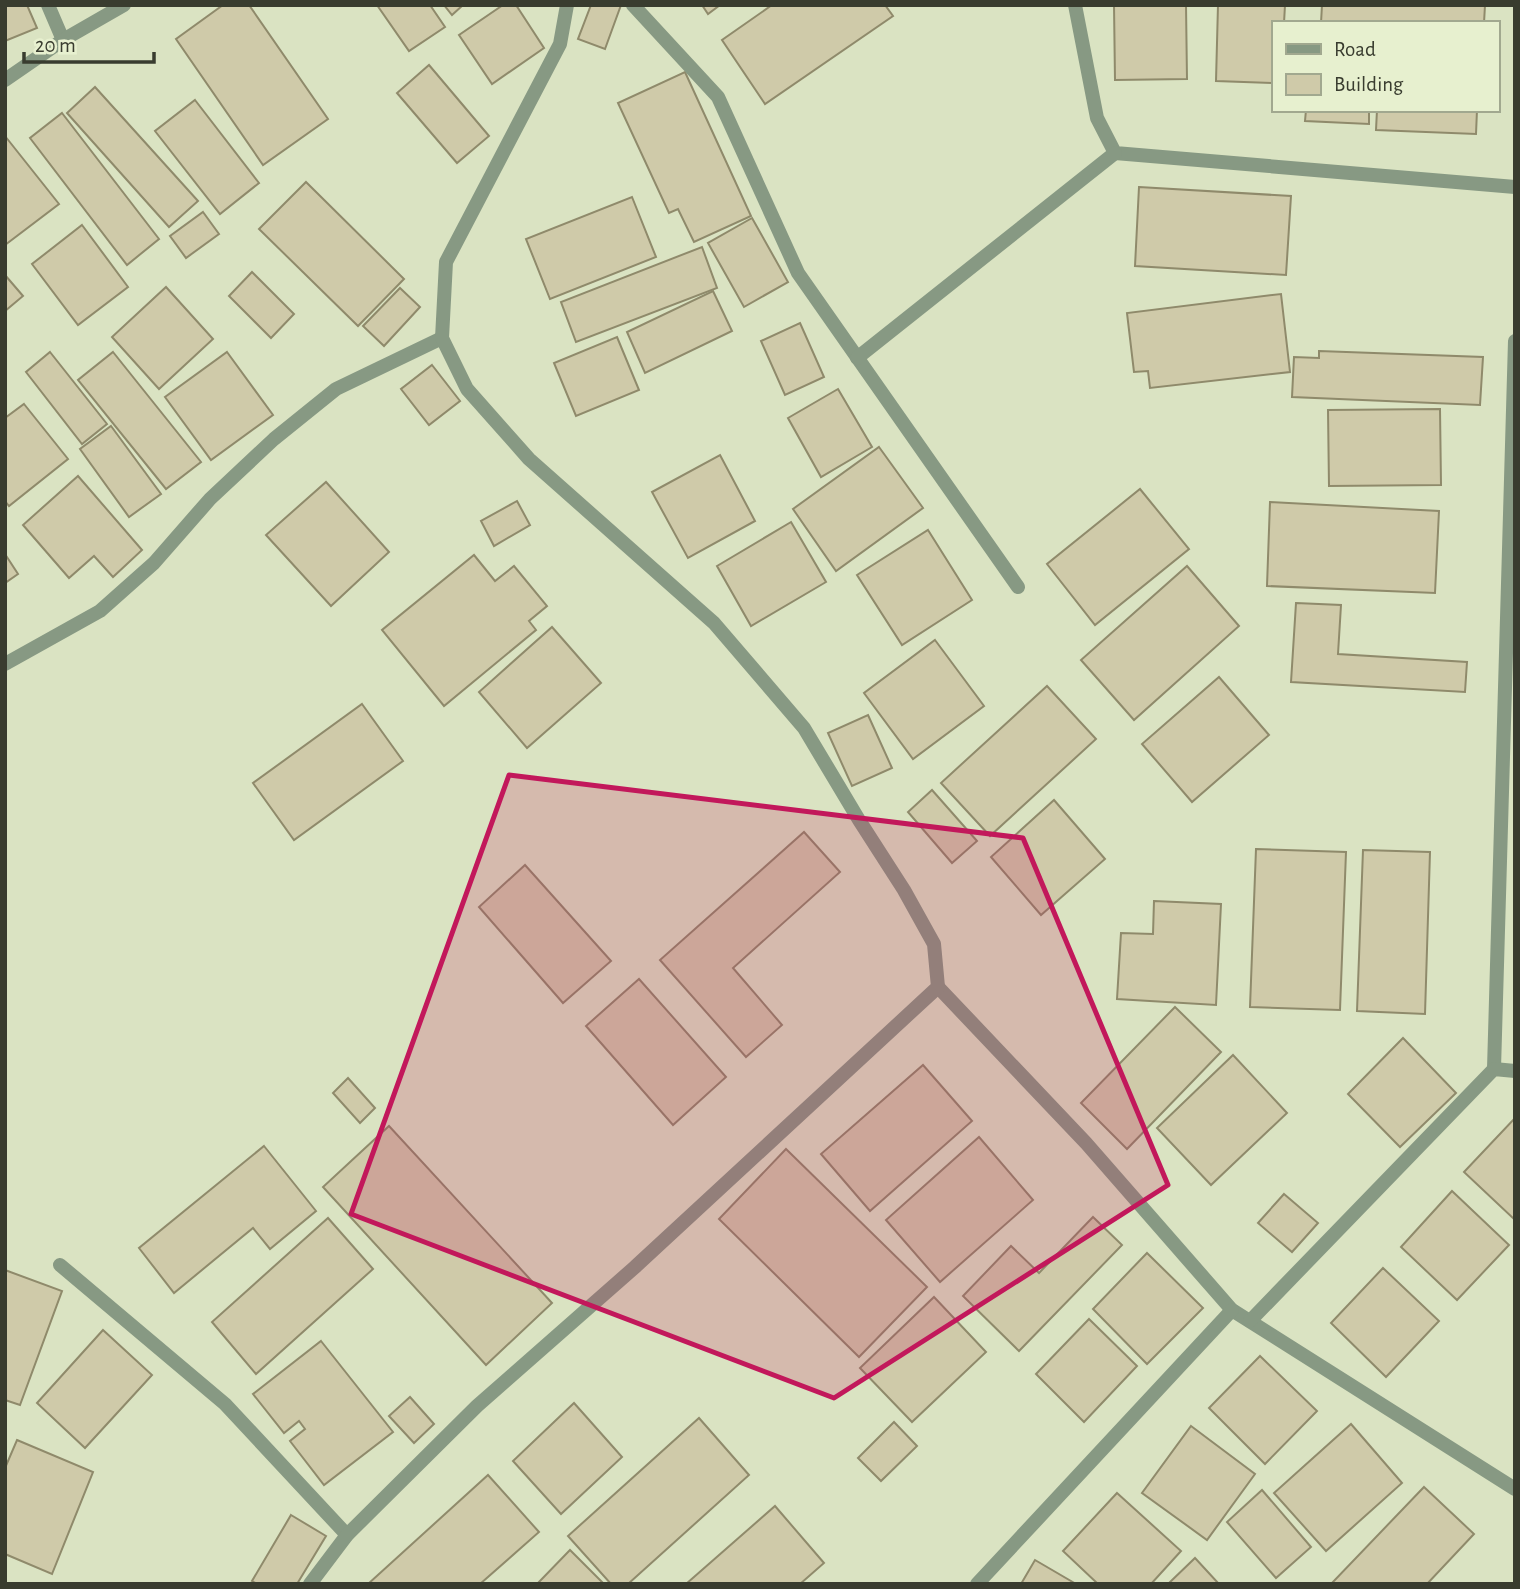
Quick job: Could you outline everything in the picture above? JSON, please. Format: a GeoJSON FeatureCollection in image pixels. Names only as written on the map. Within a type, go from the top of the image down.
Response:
{"type":"FeatureCollection","features":[{"type":"Feature","properties":{"kind":"street"},"geometry":{"type":"LineString","coordinates":[[48,5],[63,40]]}},
{"type":"Feature","properties":{"kind":"street"},"geometry":{"type":"LineString","coordinates":[[5,79],[63,40],[124,5]]}},
{"type":"Feature","properties":{"kind":"street"},"geometry":{"type":"LineString","coordinates":[[567,5],[559,44],[446,262],[442,338],[467,389],[529,459],[714,623],[804,728],[904,890],[933,944],[939,987],[1086,1143],[1232,1310],[1515,1489]]}},
{"type":"Feature","properties":{"kind":"street"},"geometry":{"type":"LineString","coordinates":[[633,5],[718,97],[798,273],[1018,587]]}},
{"type":"Feature","properties":{"kind":"street"},"geometry":{"type":"LineString","coordinates":[[1075,5],[1097,118],[1115,153]]}},
{"type":"Feature","properties":{"kind":"street"},"geometry":{"type":"LineString","coordinates":[[857,358],[1115,153],[1515,187]]}},
{"type":"Feature","properties":{"kind":"street"},"geometry":{"type":"LineString","coordinates":[[5,664],[100,611],[154,562],[210,499],[274,439],[336,389],[442,338]]}},
{"type":"Feature","properties":{"kind":"street"},"geometry":{"type":"LineString","coordinates":[[1250,1321],[1494,1069],[1515,341]]}},
{"type":"Feature","properties":{"kind":"street"},"geometry":{"type":"LineString","coordinates":[[310,1584],[347,1535],[477,1406],[635,1267],[939,987]]}},
{"type":"Feature","properties":{"kind":"street"},"geometry":{"type":"LineString","coordinates":[[1494,1069],[1515,1070]]}},
{"type":"Feature","properties":{"kind":"street"},"geometry":{"type":"LineString","coordinates":[[60,1265],[225,1404],[347,1535]]}},
{"type":"Feature","properties":{"kind":"street"},"geometry":{"type":"LineString","coordinates":[[977,1584],[1232,1310]]}},
{"type":"Feature","properties":{"kind":"highlighted area"},"geometry":{"type":"Polygon","coordinates":[[[509,775],[1023,838],[1168,1185],[834,1398],[351,1214],[509,775]]]}},
{"type":"Feature","properties":{"kind":"building"},"geometry":{"type":"Polygon","coordinates":[[[5,5],[27,5],[37,28],[5,41],[5,5]]]}},
{"type":"Feature","properties":{"kind":"building"},"geometry":{"type":"Polygon","coordinates":[[[223,5],[249,5],[328,119],[263,165],[176,39],[223,5]]]}},
{"type":"Feature","properties":{"kind":"building"},"geometry":{"type":"Polygon","coordinates":[[[377,5],[430,5],[445,27],[409,51],[377,5]]]}},
{"type":"Feature","properties":{"kind":"building"},"geometry":{"type":"Polygon","coordinates":[[[444,5],[463,5],[452,15],[444,5]]]}},
{"type":"Feature","properties":{"kind":"building"},"geometry":{"type":"Polygon","coordinates":[[[503,5],[516,5],[544,48],[492,84],[459,35],[503,5]]]}},
{"type":"Feature","properties":{"kind":"building"},"geometry":{"type":"Polygon","coordinates":[[[591,5],[621,5],[605,49],[578,39],[591,5]]]}},
{"type":"Feature","properties":{"kind":"building"},"geometry":{"type":"Polygon","coordinates":[[[702,5],[720,5],[708,14],[702,5]]]}},
{"type":"Feature","properties":{"kind":"building"},"geometry":{"type":"Polygon","coordinates":[[[772,5],[885,5],[893,16],[765,104],[722,40],[772,5]]]}},
{"type":"Feature","properties":{"kind":"building"},"geometry":{"type":"Polygon","coordinates":[[[1114,5],[1186,5],[1187,79],[1115,80],[1114,5]]]}},
{"type":"Feature","properties":{"kind":"building"},"geometry":{"type":"Polygon","coordinates":[[[1218,5],[1285,5],[1284,21],[1272,21],[1272,83],[1216,81],[1218,5]]]}},
{"type":"Feature","properties":{"kind":"building"},"geometry":{"type":"Polygon","coordinates":[[[1322,5],[1485,5],[1484,21],[1321,21],[1322,5]]]}},
{"type":"Feature","properties":{"kind":"building"},"geometry":{"type":"Polygon","coordinates":[[[429,65],[489,136],[457,163],[397,93],[429,65]]]}},
{"type":"Feature","properties":{"kind":"building"},"geometry":{"type":"Polygon","coordinates":[[[685,72],[751,216],[694,242],[678,209],[669,213],[618,103],[685,72]]]}},
{"type":"Feature","properties":{"kind":"building"},"geometry":{"type":"Polygon","coordinates":[[[95,87],[198,201],[169,227],[67,113],[95,87]]]}},
{"type":"Feature","properties":{"kind":"building"},"geometry":{"type":"Polygon","coordinates":[[[195,100],[259,183],[220,214],[155,131],[195,100]]]}},
{"type":"Feature","properties":{"kind":"building"},"geometry":{"type":"Polygon","coordinates":[[[1306,112],[1369,112],[1369,124],[1305,121],[1306,112]]]}},
{"type":"Feature","properties":{"kind":"building"},"geometry":{"type":"Polygon","coordinates":[[[1377,112],[1477,112],[1476,134],[1376,130],[1377,112]]]}},
{"type":"Feature","properties":{"kind":"building"},"geometry":{"type":"Polygon","coordinates":[[[62,113],[159,239],[127,265],[30,138],[62,113]]]}},
{"type":"Feature","properties":{"kind":"building"},"geometry":{"type":"Polygon","coordinates":[[[5,136],[59,204],[5,245],[5,136]]]}},
{"type":"Feature","properties":{"kind":"building"},"geometry":{"type":"Polygon","coordinates":[[[306,182],[404,279],[358,326],[259,229],[306,182]]]}},
{"type":"Feature","properties":{"kind":"building"},"geometry":{"type":"Polygon","coordinates":[[[1139,187],[1291,196],[1286,275],[1135,266],[1139,187]]]}},
{"type":"Feature","properties":{"kind":"building"},"geometry":{"type":"Polygon","coordinates":[[[632,197],[656,257],[550,299],[526,239],[632,197]]]}},
{"type":"Feature","properties":{"kind":"building"},"geometry":{"type":"Polygon","coordinates":[[[203,212],[219,234],[186,258],[170,236],[203,212]]]}},
{"type":"Feature","properties":{"kind":"building"},"geometry":{"type":"Polygon","coordinates":[[[752,218],[788,282],[744,307],[708,243],[752,218]]]}},
{"type":"Feature","properties":{"kind":"building"},"geometry":{"type":"Polygon","coordinates":[[[82,225],[128,287],[78,325],[32,264],[82,225]]]}},
{"type":"Feature","properties":{"kind":"building"},"geometry":{"type":"Polygon","coordinates":[[[702,247],[717,288],[576,342],[561,302],[702,247]]]}},
{"type":"Feature","properties":{"kind":"building"},"geometry":{"type":"Polygon","coordinates":[[[252,272],[294,314],[271,338],[229,296],[252,272]]]}},
{"type":"Feature","properties":{"kind":"building"},"geometry":{"type":"Polygon","coordinates":[[[5,275],[23,296],[5,311],[5,275]]]}},
{"type":"Feature","properties":{"kind":"building"},"geometry":{"type":"Polygon","coordinates":[[[166,287],[213,339],[159,389],[112,337],[166,287]]]}},
{"type":"Feature","properties":{"kind":"building"},"geometry":{"type":"Polygon","coordinates":[[[400,288],[420,307],[384,346],[363,326],[400,288]]]}},
{"type":"Feature","properties":{"kind":"building"},"geometry":{"type":"Polygon","coordinates":[[[713,291],[732,331],[645,373],[627,332],[713,291]]]}},
{"type":"Feature","properties":{"kind":"building"},"geometry":{"type":"Polygon","coordinates":[[[1281,294],[1290,372],[1150,388],[1148,371],[1134,372],[1127,313],[1281,294]]]}},
{"type":"Feature","properties":{"kind":"building"},"geometry":{"type":"Polygon","coordinates":[[[800,323],[824,377],[785,395],[761,341],[800,323]]]}},
{"type":"Feature","properties":{"kind":"building"},"geometry":{"type":"Polygon","coordinates":[[[617,337],[639,390],[576,416],[554,363],[617,337]]]}},
{"type":"Feature","properties":{"kind":"building"},"geometry":{"type":"Polygon","coordinates":[[[1319,351],[1483,357],[1480,405],[1292,397],[1294,357],[1319,358],[1319,351]]]}},
{"type":"Feature","properties":{"kind":"building"},"geometry":{"type":"Polygon","coordinates":[[[50,352],[107,424],[82,444],[26,372],[50,352]]]}},
{"type":"Feature","properties":{"kind":"building"},"geometry":{"type":"Polygon","coordinates":[[[113,352],[201,462],[166,489],[78,380],[113,352]]]}},
{"type":"Feature","properties":{"kind":"building"},"geometry":{"type":"Polygon","coordinates":[[[227,352],[273,415],[211,460],[165,397],[227,352]]]}},
{"type":"Feature","properties":{"kind":"building"},"geometry":{"type":"Polygon","coordinates":[[[432,365],[460,401],[429,425],[401,389],[432,365]]]}},
{"type":"Feature","properties":{"kind":"building"},"geometry":{"type":"Polygon","coordinates":[[[838,389],[872,447],[821,477],[788,418],[838,389]]]}},
{"type":"Feature","properties":{"kind":"building"},"geometry":{"type":"Polygon","coordinates":[[[24,404],[68,459],[9,506],[5,501],[5,418],[24,404]]]}},
{"type":"Feature","properties":{"kind":"building"},"geometry":{"type":"Polygon","coordinates":[[[1440,409],[1441,485],[1329,486],[1328,410],[1440,409]]]}},
{"type":"Feature","properties":{"kind":"building"},"geometry":{"type":"Polygon","coordinates":[[[111,426],[161,494],[129,517],[80,449],[111,426]]]}},
{"type":"Feature","properties":{"kind":"building"},"geometry":{"type":"Polygon","coordinates":[[[879,447],[923,508],[836,571],[793,509],[879,447]]]}},
{"type":"Feature","properties":{"kind":"building"},"geometry":{"type":"Polygon","coordinates":[[[720,455],[755,521],[688,558],[652,492],[720,455]]]}},
{"type":"Feature","properties":{"kind":"building"},"geometry":{"type":"Polygon","coordinates":[[[78,476],[142,550],[113,577],[94,556],[69,578],[23,525],[78,476]]]}},
{"type":"Feature","properties":{"kind":"building"},"geometry":{"type":"Polygon","coordinates":[[[326,482],[389,552],[331,606],[266,535],[326,482]]]}},
{"type":"Feature","properties":{"kind":"building"},"geometry":{"type":"Polygon","coordinates":[[[1140,489],[1189,549],[1095,625],[1047,564],[1140,489]]]}},
{"type":"Feature","properties":{"kind":"building"},"geometry":{"type":"Polygon","coordinates":[[[517,501],[530,525],[494,546],[481,521],[517,501]]]}},
{"type":"Feature","properties":{"kind":"building"},"geometry":{"type":"Polygon","coordinates":[[[1270,502],[1439,511],[1435,593],[1267,586],[1270,502]]]}},
{"type":"Feature","properties":{"kind":"building"},"geometry":{"type":"Polygon","coordinates":[[[791,522],[826,582],[751,626],[717,566],[791,522]]]}},
{"type":"Feature","properties":{"kind":"building"},"geometry":{"type":"Polygon","coordinates":[[[928,530],[972,600],[902,645],[857,575],[928,530]]]}},
{"type":"Feature","properties":{"kind":"building"},"geometry":{"type":"Polygon","coordinates":[[[5,554],[18,574],[5,583],[5,554]]]}},
{"type":"Feature","properties":{"kind":"building"},"geometry":{"type":"Polygon","coordinates":[[[474,555],[495,581],[514,566],[547,606],[529,621],[536,630],[444,706],[382,630],[474,555]]]}},
{"type":"Feature","properties":{"kind":"building"},"geometry":{"type":"Polygon","coordinates":[[[1187,566],[1239,626],[1134,720],[1081,660],[1187,566]]]}},
{"type":"Feature","properties":{"kind":"building"},"geometry":{"type":"Polygon","coordinates":[[[1296,603],[1341,605],[1338,654],[1467,662],[1465,692],[1291,682],[1296,603]]]}},
{"type":"Feature","properties":{"kind":"building"},"geometry":{"type":"Polygon","coordinates":[[[552,627],[601,683],[527,748],[479,692],[552,627]]]}},
{"type":"Feature","properties":{"kind":"building"},"geometry":{"type":"Polygon","coordinates":[[[935,640],[984,706],[913,759],[864,693],[935,640]]]}},
{"type":"Feature","properties":{"kind":"building"},"geometry":{"type":"Polygon","coordinates":[[[1219,677],[1269,735],[1192,802],[1142,744],[1219,677]]]}},
{"type":"Feature","properties":{"kind":"building"},"geometry":{"type":"Polygon","coordinates":[[[1047,686],[1096,739],[990,836],[941,783],[1047,686]]]}},
{"type":"Feature","properties":{"kind":"building"},"geometry":{"type":"Polygon","coordinates":[[[362,704],[403,761],[294,840],[253,783],[362,704]]]}},
{"type":"Feature","properties":{"kind":"building"},"geometry":{"type":"Polygon","coordinates":[[[868,715],[892,768],[852,786],[828,733],[868,715]]]}},
{"type":"Feature","properties":{"kind":"building"},"geometry":{"type":"Polygon","coordinates":[[[932,790],[977,841],[952,863],[908,812],[932,790]]]}},
{"type":"Feature","properties":{"kind":"building"},"geometry":{"type":"Polygon","coordinates":[[[1054,800],[1105,859],[1041,915],[991,857],[1054,800]]]}},
{"type":"Feature","properties":{"kind":"building"},"geometry":{"type":"Polygon","coordinates":[[[804,832],[840,872],[733,968],[782,1025],[746,1057],[660,960],[804,832]]]}},
{"type":"Feature","properties":{"kind":"building"},"geometry":{"type":"Polygon","coordinates":[[[1256,849],[1346,852],[1340,1010],[1250,1007],[1256,849]]]}},
{"type":"Feature","properties":{"kind":"building"},"geometry":{"type":"Polygon","coordinates":[[[1363,850],[1430,852],[1425,1014],[1357,1011],[1363,850]]]}},
{"type":"Feature","properties":{"kind":"building"},"geometry":{"type":"Polygon","coordinates":[[[525,865],[611,961],[563,1003],[479,907],[525,865]]]}},
{"type":"Feature","properties":{"kind":"building"},"geometry":{"type":"Polygon","coordinates":[[[1154,901],[1221,904],[1216,1005],[1117,999],[1121,933],[1153,934],[1154,901]]]}},
{"type":"Feature","properties":{"kind":"building"},"geometry":{"type":"Polygon","coordinates":[[[639,979],[726,1077],[673,1125],[586,1026],[639,979]]]}},
{"type":"Feature","properties":{"kind":"building"},"geometry":{"type":"Polygon","coordinates":[[[1175,1007],[1221,1052],[1127,1149],[1081,1103],[1175,1007]]]}},
{"type":"Feature","properties":{"kind":"building"},"geometry":{"type":"Polygon","coordinates":[[[1403,1038],[1456,1093],[1400,1147],[1348,1094],[1403,1038]]]}},
{"type":"Feature","properties":{"kind":"building"},"geometry":{"type":"Polygon","coordinates":[[[1233,1055],[1287,1113],[1211,1185],[1157,1128],[1233,1055]]]}},
{"type":"Feature","properties":{"kind":"building"},"geometry":{"type":"Polygon","coordinates":[[[923,1065],[972,1121],[870,1211],[821,1154],[923,1065]]]}},
{"type":"Feature","properties":{"kind":"building"},"geometry":{"type":"Polygon","coordinates":[[[348,1078],[375,1108],[360,1123],[333,1093],[348,1078]]]}},
{"type":"Feature","properties":{"kind":"building"},"geometry":{"type":"Polygon","coordinates":[[[1515,1118],[1515,1220],[1464,1172],[1515,1118]]]}},
{"type":"Feature","properties":{"kind":"building"},"geometry":{"type":"Polygon","coordinates":[[[389,1126],[552,1303],[486,1365],[323,1187],[389,1126]]]}},
{"type":"Feature","properties":{"kind":"building"},"geometry":{"type":"Polygon","coordinates":[[[979,1137],[1033,1200],[940,1282],[886,1220],[979,1137]]]}},
{"type":"Feature","properties":{"kind":"building"},"geometry":{"type":"Polygon","coordinates":[[[264,1146],[316,1211],[270,1249],[253,1228],[174,1293],[139,1248],[264,1146]]]}},
{"type":"Feature","properties":{"kind":"building"},"geometry":{"type":"Polygon","coordinates":[[[786,1149],[927,1287],[859,1357],[719,1219],[786,1149]]]}},
{"type":"Feature","properties":{"kind":"building"},"geometry":{"type":"Polygon","coordinates":[[[1452,1191],[1509,1245],[1457,1300],[1401,1247],[1452,1191]]]}},
{"type":"Feature","properties":{"kind":"building"},"geometry":{"type":"Polygon","coordinates":[[[1284,1194],[1318,1223],[1292,1252],[1258,1223],[1284,1194]]]}},
{"type":"Feature","properties":{"kind":"building"},"geometry":{"type":"Polygon","coordinates":[[[1093,1217],[1122,1245],[1019,1351],[963,1296],[1011,1246],[1039,1273],[1093,1217]]]}},
{"type":"Feature","properties":{"kind":"building"},"geometry":{"type":"Polygon","coordinates":[[[328,1218],[373,1269],[256,1374],[212,1322],[328,1218]]]}},
{"type":"Feature","properties":{"kind":"building"},"geometry":{"type":"Polygon","coordinates":[[[1147,1253],[1203,1308],[1147,1364],[1093,1309],[1147,1253]]]}},
{"type":"Feature","properties":{"kind":"building"},"geometry":{"type":"Polygon","coordinates":[[[1383,1268],[1439,1321],[1386,1377],[1331,1323],[1383,1268]]]}},
{"type":"Feature","properties":{"kind":"building"},"geometry":{"type":"Polygon","coordinates":[[[5,1270],[62,1291],[20,1405],[5,1400],[5,1270]]]}},
{"type":"Feature","properties":{"kind":"building"},"geometry":{"type":"Polygon","coordinates":[[[934,1297],[986,1352],[912,1422],[860,1368],[934,1297]]]}},
{"type":"Feature","properties":{"kind":"building"},"geometry":{"type":"Polygon","coordinates":[[[1089,1319],[1137,1366],[1084,1422],[1036,1374],[1089,1319]]]}},
{"type":"Feature","properties":{"kind":"building"},"geometry":{"type":"Polygon","coordinates":[[[103,1330],[152,1375],[85,1448],[37,1403],[103,1330]]]}},
{"type":"Feature","properties":{"kind":"building"},"geometry":{"type":"Polygon","coordinates":[[[321,1341],[393,1432],[324,1485],[290,1441],[305,1429],[299,1421],[284,1433],[253,1394],[321,1341]]]}},
{"type":"Feature","properties":{"kind":"building"},"geometry":{"type":"Polygon","coordinates":[[[1260,1356],[1317,1411],[1265,1464],[1209,1408],[1260,1356]]]}},
{"type":"Feature","properties":{"kind":"building"},"geometry":{"type":"Polygon","coordinates":[[[410,1397],[434,1424],[414,1443],[389,1416],[410,1397]]]}},
{"type":"Feature","properties":{"kind":"building"},"geometry":{"type":"Polygon","coordinates":[[[574,1403],[622,1457],[561,1514],[513,1461],[574,1403]]]}},
{"type":"Feature","properties":{"kind":"building"},"geometry":{"type":"Polygon","coordinates":[[[699,1418],[749,1475],[628,1584],[611,1584],[568,1536],[699,1418]]]}},
{"type":"Feature","properties":{"kind":"building"},"geometry":{"type":"Polygon","coordinates":[[[894,1422],[917,1446],[881,1481],[858,1458],[894,1422]]]}},
{"type":"Feature","properties":{"kind":"building"},"geometry":{"type":"Polygon","coordinates":[[[1351,1424],[1402,1483],[1326,1551],[1274,1493],[1351,1424]]]}},
{"type":"Feature","properties":{"kind":"building"},"geometry":{"type":"Polygon","coordinates":[[[1191,1426],[1255,1474],[1207,1540],[1142,1493],[1191,1426]]]}},
{"type":"Feature","properties":{"kind":"building"},"geometry":{"type":"Polygon","coordinates":[[[17,1440],[93,1472],[52,1574],[5,1554],[5,1468],[17,1440]]]}},
{"type":"Feature","properties":{"kind":"building"},"geometry":{"type":"Polygon","coordinates":[[[488,1475],[539,1532],[480,1584],[368,1584],[488,1475]]]}},
{"type":"Feature","properties":{"kind":"building"},"geometry":{"type":"Polygon","coordinates":[[[1424,1487],[1474,1534],[1427,1584],[1331,1584],[1424,1487]]]}},
{"type":"Feature","properties":{"kind":"building"},"geometry":{"type":"Polygon","coordinates":[[[1262,1490],[1311,1547],[1276,1578],[1227,1522],[1262,1490]]]}},
{"type":"Feature","properties":{"kind":"building"},"geometry":{"type":"Polygon","coordinates":[[[1117,1493],[1181,1551],[1151,1584],[1098,1584],[1063,1551],[1117,1493]]]}},
{"type":"Feature","properties":{"kind":"building"},"geometry":{"type":"Polygon","coordinates":[[[775,1506],[824,1563],[800,1584],[686,1584],[775,1506]]]}},
{"type":"Feature","properties":{"kind":"building"},"geometry":{"type":"Polygon","coordinates":[[[291,1515],[326,1536],[297,1584],[257,1584],[252,1581],[291,1515]]]}},
{"type":"Feature","properties":{"kind":"building"},"geometry":{"type":"Polygon","coordinates":[[[570,1550],[604,1584],[537,1584],[570,1550]]]}},
{"type":"Feature","properties":{"kind":"building"},"geometry":{"type":"Polygon","coordinates":[[[1195,1558],[1219,1584],[1168,1584],[1195,1558]]]}},
{"type":"Feature","properties":{"kind":"building"},"geometry":{"type":"Polygon","coordinates":[[[1035,1560],[1076,1584],[1021,1584],[1035,1560]]]}}]}
